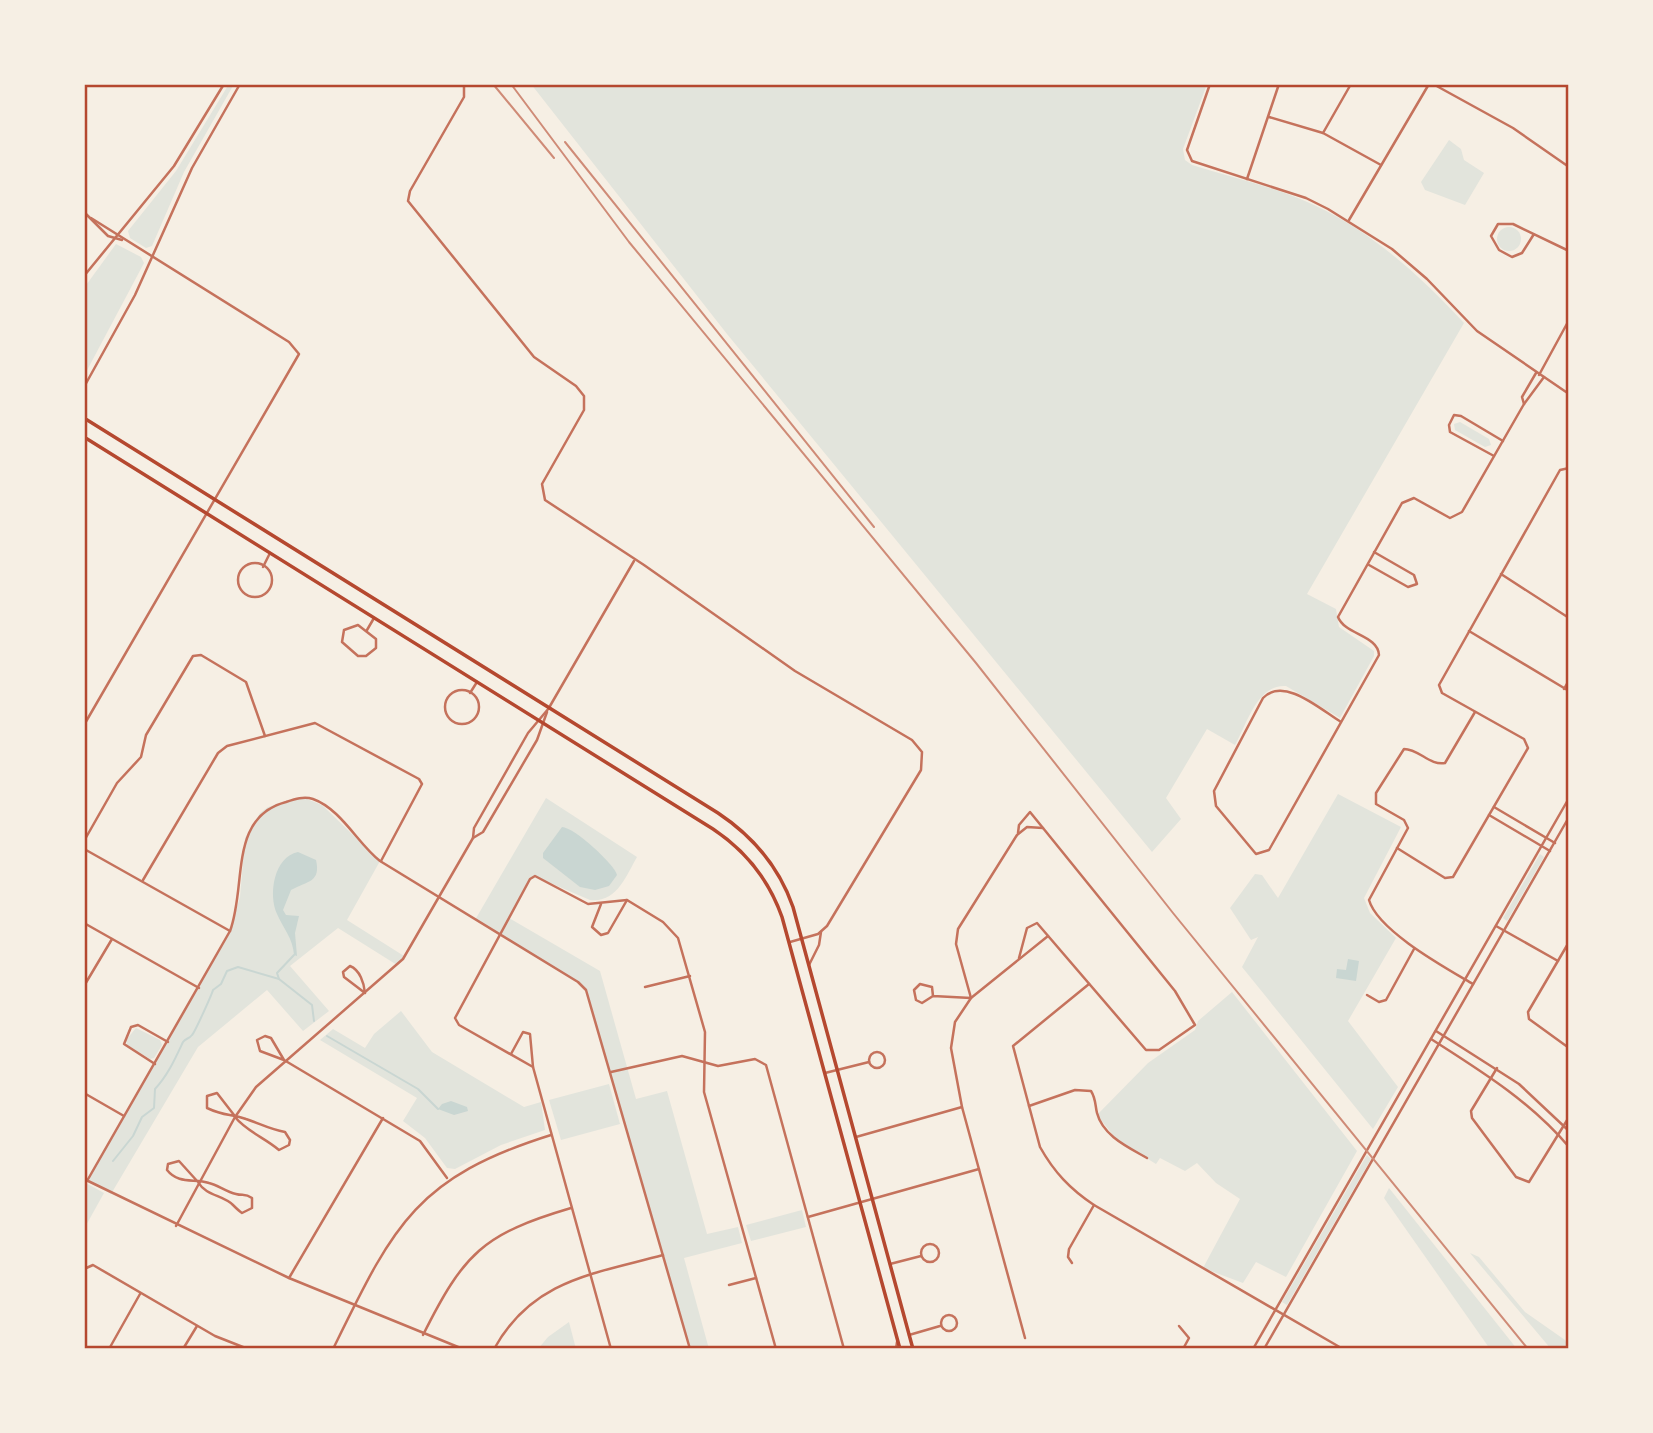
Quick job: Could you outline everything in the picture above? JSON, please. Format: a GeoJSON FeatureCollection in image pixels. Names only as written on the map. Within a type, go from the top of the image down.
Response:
{"type":"FeatureCollection","features":[{"type":"Feature","properties":{"kind":"main road"},"geometry":{"type":"LineString","coordinates":[[84,418],[745,833],[765,854],[781,879],[802,939],[913,1349]]}},
{"type":"Feature","properties":{"kind":"main road"},"geometry":{"type":"LineString","coordinates":[[84,437],[734,844],[756,868],[773,893],[790,942],[897,1335],[898,1349]]}},
{"type":"Feature","properties":{"kind":"street"},"geometry":{"type":"LineString","coordinates":[[84,276],[174,166],[224,84]]}},
{"type":"Feature","properties":{"kind":"street"},"geometry":{"type":"LineString","coordinates":[[84,387],[153,258],[183,186],[240,84]]}},
{"type":"Feature","properties":{"kind":"street"},"geometry":{"type":"LineString","coordinates":[[464,84],[464,97],[410,191],[409,203],[534,357],[582,392],[585,407],[543,481],[542,495],[550,505],[635,559],[793,670],[904,735],[921,749],[924,760],[921,769],[830,923],[821,932],[790,942]]}},
{"type":"Feature","properties":{"kind":"street"},"geometry":{"type":"LineString","coordinates":[[1210,84],[1187,150],[1192,161],[1306,198],[1348,221],[1411,264],[1478,331],[1569,394]]}},
{"type":"Feature","properties":{"kind":"street"},"geometry":{"type":"LineString","coordinates":[[1247,178],[1279,84]]}},
{"type":"Feature","properties":{"kind":"street"},"geometry":{"type":"LineString","coordinates":[[1323,133],[1351,84]]}},
{"type":"Feature","properties":{"kind":"street"},"geometry":{"type":"LineString","coordinates":[[1348,221],[1431,84],[1513,128],[1569,167]]}},
{"type":"Feature","properties":{"kind":"street"},"geometry":{"type":"LineString","coordinates":[[1269,117],[1323,133],[1381,165]]}},
{"type":"Feature","properties":{"kind":"street"},"geometry":{"type":"LineString","coordinates":[[84,212],[112,239],[124,240]]}},
{"type":"Feature","properties":{"kind":"street"},"geometry":{"type":"LineString","coordinates":[[84,724],[296,363],[298,352],[289,342],[91,218]]}},
{"type":"Feature","properties":{"kind":"street"},"geometry":{"type":"LineString","coordinates":[[1534,234],[1522,253],[1513,257],[1499,250],[1491,236],[1498,224],[1506,222],[1534,234],[1569,251]]}},
{"type":"Feature","properties":{"kind":"street"},"geometry":{"type":"LineString","coordinates":[[1524,404],[1522,397],[1569,320]]}},
{"type":"Feature","properties":{"kind":"street"},"geometry":{"type":"LineString","coordinates":[[1341,722],[1286,689],[1272,691],[1263,698],[1214,791],[1214,799],[1256,854],[1261,855],[1269,850],[1379,655],[1375,644],[1343,625],[1338,617],[1374,552],[1407,499],[1414,498],[1450,518],[1457,517],[1524,404],[1544,377]]}},
{"type":"Feature","properties":{"kind":"street"},"geometry":{"type":"LineString","coordinates":[[1494,456],[1450,432],[1449,425],[1454,415],[1461,416],[1503,441]]}},
{"type":"Feature","properties":{"kind":"street"},"geometry":{"type":"LineString","coordinates":[[1397,848],[1445,878],[1453,877],[1528,748],[1524,739],[1439,688],[1560,470],[1569,468]]}},
{"type":"Feature","properties":{"kind":"street"},"geometry":{"type":"LineString","coordinates":[[1367,564],[1408,587],[1417,584],[1414,575],[1374,552]]}},
{"type":"Feature","properties":{"kind":"street"},"geometry":{"type":"LineString","coordinates":[[263,567],[270,553]]}},
{"type":"Feature","properties":{"kind":"street"},"geometry":{"type":"LineString","coordinates":[[473,838],[483,832],[543,724],[549,708],[635,559]]}},
{"type":"Feature","properties":{"kind":"street"},"geometry":{"type":"LineString","coordinates":[[249,564],[263,567],[272,577],[272,586],[267,594],[254,596],[239,584],[239,572],[249,564]]}},
{"type":"Feature","properties":{"kind":"street"},"geometry":{"type":"LineString","coordinates":[[1501,574],[1569,618]]}},
{"type":"Feature","properties":{"kind":"street"},"geometry":{"type":"LineString","coordinates":[[367,630],[374,618]]}},
{"type":"Feature","properties":{"kind":"street"},"geometry":{"type":"LineString","coordinates":[[355,625],[367,630],[374,635],[376,643],[370,654],[358,656],[344,646],[342,634],[347,627],[355,625]]}},
{"type":"Feature","properties":{"kind":"street"},"geometry":{"type":"LineString","coordinates":[[1469,631],[1569,691]]}},
{"type":"Feature","properties":{"kind":"street"},"geometry":{"type":"LineString","coordinates":[[230,931],[86,850],[84,841],[117,783],[141,757],[146,735],[193,656],[201,655],[246,682],[265,736]]}},
{"type":"Feature","properties":{"kind":"street"},"geometry":{"type":"LineString","coordinates":[[1564,689],[1569,680]]}},
{"type":"Feature","properties":{"kind":"street"},"geometry":{"type":"LineString","coordinates":[[470,693],[477,682]]}},
{"type":"Feature","properties":{"kind":"street"},"geometry":{"type":"LineString","coordinates":[[457,691],[470,693],[477,699],[480,712],[471,723],[461,723],[448,716],[445,703],[457,691]]}},
{"type":"Feature","properties":{"kind":"street"},"geometry":{"type":"LineString","coordinates":[[176,1226],[235,1117],[256,1087],[403,959],[473,838],[474,828],[529,730],[549,708]]}},
{"type":"Feature","properties":{"kind":"street"},"geometry":{"type":"LineString","coordinates":[[1474,984],[1414,949],[1370,902],[1371,893],[1408,825],[1376,804],[1376,793],[1404,749],[1409,748],[1438,764],[1445,763],[1475,712]]}},
{"type":"Feature","properties":{"kind":"street"},"geometry":{"type":"LineString","coordinates":[[143,880],[218,753],[227,746],[321,724],[419,779],[422,790],[380,861]]}},
{"type":"Feature","properties":{"kind":"street"},"geometry":{"type":"LineString","coordinates":[[463,1349],[354,1307],[289,1278],[176,1226],[86,1180],[230,931],[240,897],[245,838],[260,813],[268,807],[302,797],[313,799],[350,830],[367,851],[380,861],[438,899],[578,982],[586,990],[690,1349]]}},
{"type":"Feature","properties":{"kind":"street"},"geometry":{"type":"LineString","coordinates":[[1253,1349],[1569,798]]}},
{"type":"Feature","properties":{"kind":"street"},"geometry":{"type":"LineString","coordinates":[[1494,807],[1555,843]]}},
{"type":"Feature","properties":{"kind":"street"},"geometry":{"type":"LineString","coordinates":[[971,998],[956,937],[1017,835],[1027,813],[1033,814],[1175,991],[1194,1019],[1193,1029],[1159,1050],[1146,1050],[1037,923],[1027,929],[1019,958]]}},
{"type":"Feature","properties":{"kind":"street"},"geometry":{"type":"LineString","coordinates":[[1489,815],[1550,851]]}},
{"type":"Feature","properties":{"kind":"street"},"geometry":{"type":"LineString","coordinates":[[1264,1349],[1569,817]]}},
{"type":"Feature","properties":{"kind":"street"},"geometry":{"type":"LineString","coordinates":[[1017,835],[1027,827],[1042,828]]}},
{"type":"Feature","properties":{"kind":"street"},"geometry":{"type":"LineString","coordinates":[[533,1067],[459,1025],[455,1018],[530,879],[535,876],[588,904],[627,900],[671,929],[682,949],[705,1032],[704,1092],[776,1349]]}},
{"type":"Feature","properties":{"kind":"street"},"geometry":{"type":"LineString","coordinates":[[601,904],[592,927],[601,935],[608,933],[627,900]]}},
{"type":"Feature","properties":{"kind":"street"},"geometry":{"type":"LineString","coordinates":[[84,923],[199,988]]}},
{"type":"Feature","properties":{"kind":"street"},"geometry":{"type":"LineString","coordinates":[[1496,926],[1558,961]]}},
{"type":"Feature","properties":{"kind":"street"},"geometry":{"type":"LineString","coordinates":[[809,965],[819,945],[821,932]]}},
{"type":"Feature","properties":{"kind":"street"},"geometry":{"type":"LineString","coordinates":[[1025,1338],[962,1107],[951,1048],[955,1022],[971,998],[1048,936]]}},
{"type":"Feature","properties":{"kind":"street"},"geometry":{"type":"LineString","coordinates":[[84,986],[112,939]]}},
{"type":"Feature","properties":{"kind":"street"},"geometry":{"type":"LineString","coordinates":[[1569,942],[1528,1012],[1529,1019],[1534,1024],[1569,1048]]}},
{"type":"Feature","properties":{"kind":"street"},"geometry":{"type":"LineString","coordinates":[[1367,995],[1379,1002],[1386,1000],[1414,949]]}},
{"type":"Feature","properties":{"kind":"street"},"geometry":{"type":"LineString","coordinates":[[346,968],[355,968],[364,983],[365,993],[344,977],[346,968]]}},
{"type":"Feature","properties":{"kind":"street"},"geometry":{"type":"LineString","coordinates":[[645,987],[690,976]]}},
{"type":"Feature","properties":{"kind":"street"},"geometry":{"type":"LineString","coordinates":[[1090,983],[1013,1046],[1040,1147],[1048,1161],[1071,1189],[1094,1205],[1343,1349]]}},
{"type":"Feature","properties":{"kind":"street"},"geometry":{"type":"LineString","coordinates":[[933,996],[933,990],[927,984],[920,984],[914,990],[916,1000],[922,1003],[933,996],[971,998]]}},
{"type":"Feature","properties":{"kind":"street"},"geometry":{"type":"LineString","coordinates":[[155,1064],[124,1044],[131,1027],[138,1026],[168,1042]]}},
{"type":"Feature","properties":{"kind":"street"},"geometry":{"type":"LineString","coordinates":[[1436,1031],[1519,1084],[1569,1131]]}},
{"type":"Feature","properties":{"kind":"street"},"geometry":{"type":"LineString","coordinates":[[510,1054],[523,1032],[530,1034],[533,1067],[611,1349]]}},
{"type":"Feature","properties":{"kind":"street"},"geometry":{"type":"LineString","coordinates":[[284,1060],[271,1038],[265,1036],[257,1040],[260,1051],[284,1060],[421,1141],[448,1180]]}},
{"type":"Feature","properties":{"kind":"street"},"geometry":{"type":"LineString","coordinates":[[1431,1039],[1536,1111],[1569,1147]]}},
{"type":"Feature","properties":{"kind":"street"},"geometry":{"type":"LineString","coordinates":[[825,1073],[869,1062],[878,1067],[884,1063],[885,1057],[875,1052],[869,1062]]}},
{"type":"Feature","properties":{"kind":"street"},"geometry":{"type":"LineString","coordinates":[[611,1072],[682,1056],[727,1066],[755,1059],[766,1065],[844,1349]]}},
{"type":"Feature","properties":{"kind":"street"},"geometry":{"type":"LineString","coordinates":[[1497,1068],[1471,1111],[1472,1118],[1516,1177],[1529,1182],[1569,1117]]}},
{"type":"Feature","properties":{"kind":"street"},"geometry":{"type":"LineString","coordinates":[[1029,1106],[1075,1090],[1091,1091],[1097,1115],[1107,1130],[1116,1140],[1147,1158]]}},
{"type":"Feature","properties":{"kind":"street"},"geometry":{"type":"LineString","coordinates":[[84,1093],[125,1116]]}},
{"type":"Feature","properties":{"kind":"street"},"geometry":{"type":"LineString","coordinates":[[235,1117],[217,1093],[207,1096],[207,1108],[226,1118],[235,1117],[245,1118],[272,1131],[285,1132],[290,1140],[289,1145],[279,1150],[269,1140],[241,1125],[235,1117]]}},
{"type":"Feature","properties":{"kind":"street"},"geometry":{"type":"LineString","coordinates":[[1394,1103],[1402,1108]]}},
{"type":"Feature","properties":{"kind":"street"},"geometry":{"type":"LineString","coordinates":[[856,1137],[962,1107]]}},
{"type":"Feature","properties":{"kind":"street"},"geometry":{"type":"LineString","coordinates":[[289,1278],[384,1118]]}},
{"type":"Feature","properties":{"kind":"street"},"geometry":{"type":"LineString","coordinates":[[333,1349],[396,1230],[448,1180],[503,1150],[551,1135]]}},
{"type":"Feature","properties":{"kind":"street"},"geometry":{"type":"LineString","coordinates":[[198,1182],[179,1161],[168,1164],[170,1175],[190,1183],[198,1182],[206,1182],[240,1195],[247,1194],[251,1198],[252,1208],[242,1213],[237,1211],[232,1204],[202,1190],[198,1182]]}},
{"type":"Feature","properties":{"kind":"street"},"geometry":{"type":"LineString","coordinates":[[808,1217],[979,1169]]}},
{"type":"Feature","properties":{"kind":"street"},"geometry":{"type":"LineString","coordinates":[[1072,1263],[1068,1258],[1069,1250],[1094,1205]]}},
{"type":"Feature","properties":{"kind":"street"},"geometry":{"type":"LineString","coordinates":[[423,1335],[447,1286],[486,1244],[529,1221],[572,1208]]}},
{"type":"Feature","properties":{"kind":"street"},"geometry":{"type":"LineString","coordinates":[[890,1264],[922,1256],[931,1262],[938,1257],[939,1252],[934,1245],[929,1244],[924,1247],[922,1256]]}},
{"type":"Feature","properties":{"kind":"street"},"geometry":{"type":"LineString","coordinates":[[494,1349],[505,1328],[540,1295],[590,1275],[663,1255]]}},
{"type":"Feature","properties":{"kind":"street"},"geometry":{"type":"LineString","coordinates":[[84,1269],[93,1265],[197,1326],[248,1349]]}},
{"type":"Feature","properties":{"kind":"street"},"geometry":{"type":"LineString","coordinates":[[729,1285],[756,1278]]}},
{"type":"Feature","properties":{"kind":"street"},"geometry":{"type":"LineString","coordinates":[[108,1349],[140,1294]]}},
{"type":"Feature","properties":{"kind":"street"},"geometry":{"type":"LineString","coordinates":[[909,1335],[941,1326],[950,1332],[957,1327],[957,1322],[953,1315],[947,1315],[941,1326]]}},
{"type":"Feature","properties":{"kind":"street"},"geometry":{"type":"LineString","coordinates":[[183,1349],[197,1326]]}},
{"type":"Feature","properties":{"kind":"street"},"geometry":{"type":"LineString","coordinates":[[1179,1326],[1189,1338],[1183,1349]]}},
{"type":"Feature","properties":{"kind":"shaded area"},"geometry":{"type":"Polygon","coordinates":[[[229,84],[234,84],[184,172],[152,246],[146,248],[130,238],[128,231],[176,171],[229,84]]]}},
{"type":"Feature","properties":{"kind":"shaded area"},"geometry":{"type":"Polygon","coordinates":[[[531,84],[1207,84],[1183,149],[1185,160],[1192,165],[1285,193],[1336,216],[1395,257],[1464,323],[1307,594],[1336,609],[1339,627],[1374,651],[1374,656],[1340,718],[1286,686],[1267,691],[1260,698],[1235,745],[1207,729],[1166,798],[1181,819],[1152,852],[727,334],[531,84]]]}},
{"type":"Feature","properties":{"kind":"shaded area"},"geometry":{"type":"Polygon","coordinates":[[[1449,140],[1461,149],[1464,160],[1484,173],[1465,205],[1425,190],[1421,182],[1449,140]]]}},
{"type":"Feature","properties":{"kind":"shaded area"},"geometry":{"type":"Polygon","coordinates":[[[1504,227],[1514,227],[1521,234],[1521,244],[1514,251],[1504,251],[1497,244],[1497,234],[1504,227]]]}},
{"type":"Feature","properties":{"kind":"shaded area"},"geometry":{"type":"Polygon","coordinates":[[[116,244],[141,257],[144,263],[84,376],[84,288],[116,244]]]}},
{"type":"Feature","properties":{"kind":"shaded area"},"geometry":{"type":"Polygon","coordinates":[[[1460,422],[1489,439],[1491,445],[1485,447],[1455,430],[1454,424],[1460,422]]]}},
{"type":"Feature","properties":{"kind":"shaded area"},"geometry":{"type":"Polygon","coordinates":[[[1338,794],[1401,827],[1364,898],[1370,913],[1396,938],[1348,1021],[1398,1087],[1373,1129],[1242,967],[1258,937],[1251,940],[1230,908],[1255,874],[1262,875],[1278,898],[1338,794]]]}},
{"type":"Feature","properties":{"kind":"shaded area"},"geometry":{"type":"Polygon","coordinates":[[[302,797],[322,805],[380,861],[347,920],[404,956],[397,965],[338,928],[290,966],[329,1011],[303,1031],[267,990],[198,1047],[111,1194],[87,1181],[230,931],[240,897],[245,838],[260,813],[268,807],[302,797]]]}},
{"type":"Feature","properties":{"kind":"shaded area"},"geometry":{"type":"Polygon","coordinates":[[[546,798],[637,857],[620,887],[599,900],[590,900],[534,876],[509,918],[600,971],[636,1099],[667,1091],[707,1234],[738,1227],[742,1243],[684,1258],[709,1349],[690,1349],[586,990],[578,982],[475,920],[546,798]]]}},
{"type":"Feature","properties":{"kind":"shaded area"},"geometry":{"type":"Polygon","coordinates":[[[562,827],[593,847],[615,870],[617,875],[609,886],[595,890],[580,887],[543,858],[543,853],[562,827]]]}},
{"type":"Feature","properties":{"kind":"shaded area"},"geometry":{"type":"Polygon","coordinates":[[[298,852],[316,860],[317,873],[312,880],[291,890],[283,910],[286,915],[299,916],[295,933],[297,956],[294,955],[290,938],[274,906],[273,887],[283,861],[298,852]]]}},
{"type":"Feature","properties":{"kind":"shaded area"},"geometry":{"type":"Polygon","coordinates":[[[1540,854],[1544,857],[1507,921],[1503,918],[1540,854]]]}},
{"type":"Feature","properties":{"kind":"shaded area"},"geometry":{"type":"Polygon","coordinates":[[[1348,959],[1359,961],[1356,981],[1336,978],[1337,969],[1346,970],[1348,959]]]}},
{"type":"Feature","properties":{"kind":"shaded area"},"geometry":{"type":"Polygon","coordinates":[[[1232,992],[1357,1151],[1286,1277],[1256,1262],[1243,1283],[1203,1268],[1240,1199],[1216,1183],[1197,1163],[1185,1171],[1160,1158],[1156,1164],[1117,1140],[1097,1115],[1148,1063],[1195,1030],[1198,1021],[1232,992]]]}},
{"type":"Feature","properties":{"kind":"shaded area"},"geometry":{"type":"Polygon","coordinates":[[[401,1011],[432,1052],[524,1107],[541,1102],[545,1130],[501,1145],[455,1169],[447,1168],[425,1138],[403,1121],[417,1098],[320,1040],[333,1029],[365,1048],[374,1034],[401,1011]]]}},
{"type":"Feature","properties":{"kind":"shaded area"},"geometry":{"type":"Polygon","coordinates":[[[136,1028],[160,1040],[162,1045],[154,1058],[150,1059],[127,1045],[126,1040],[136,1028]]]}},
{"type":"Feature","properties":{"kind":"shaded area"},"geometry":{"type":"Polygon","coordinates":[[[609,1084],[620,1124],[561,1140],[549,1100],[609,1084]]]}},
{"type":"Feature","properties":{"kind":"shaded area"},"geometry":{"type":"Polygon","coordinates":[[[451,1101],[467,1107],[468,1111],[454,1115],[438,1109],[442,1104],[451,1101]]]}},
{"type":"Feature","properties":{"kind":"shaded area"},"geometry":{"type":"Polygon","coordinates":[[[1367,1155],[1371,1159],[1287,1305],[1282,1302],[1367,1155]]]}},
{"type":"Feature","properties":{"kind":"shaded area"},"geometry":{"type":"Polygon","coordinates":[[[84,1182],[104,1193],[84,1229],[84,1182]]]}},
{"type":"Feature","properties":{"kind":"shaded area"},"geometry":{"type":"Polygon","coordinates":[[[1389,1188],[1517,1349],[1490,1349],[1384,1198],[1389,1188]]]}},
{"type":"Feature","properties":{"kind":"shaded area"},"geometry":{"type":"Polygon","coordinates":[[[802,1210],[806,1227],[751,1241],[746,1225],[802,1210]]]}},
{"type":"Feature","properties":{"kind":"shaded area"},"geometry":{"type":"Polygon","coordinates":[[[1470,1253],[1479,1257],[1525,1312],[1565,1340],[1569,1349],[1551,1349],[1470,1253]]]}},
{"type":"Feature","properties":{"kind":"shaded area"},"geometry":{"type":"Polygon","coordinates":[[[569,1322],[576,1349],[538,1349],[548,1337],[569,1322]]]}},
{"type":"Feature","properties":{"kind":"waterway"},"geometry":{"type":"LineString","coordinates":[[294,955],[277,973],[279,979],[312,1005],[314,1021]]}},
{"type":"Feature","properties":{"kind":"waterway"},"geometry":{"type":"LineString","coordinates":[[113,1161],[133,1136],[142,1117],[154,1108],[155,1089],[183,1042],[194,1032],[213,990],[221,984],[227,971],[238,967],[279,979]]}},
{"type":"Feature","properties":{"kind":"waterway"},"geometry":{"type":"LineString","coordinates":[[327,1036],[418,1089],[438,1109]]}},
{"type":"Feature","properties":{"kind":"tram line"},"geometry":{"type":"LineString","coordinates":[[493,84],[554,158]]}},
{"type":"Feature","properties":{"kind":"tram line"},"geometry":{"type":"LineString","coordinates":[[511,84],[629,242],[976,663],[1173,913],[1528,1349]]}},
{"type":"Feature","properties":{"kind":"tram line"},"geometry":{"type":"LineString","coordinates":[[565,142],[874,527]]}}]}
